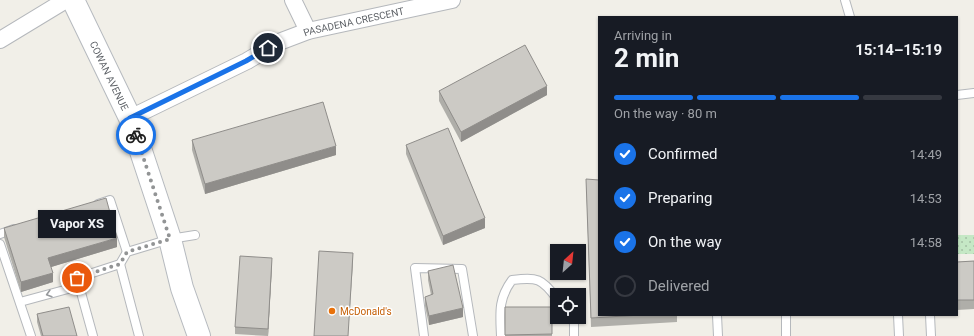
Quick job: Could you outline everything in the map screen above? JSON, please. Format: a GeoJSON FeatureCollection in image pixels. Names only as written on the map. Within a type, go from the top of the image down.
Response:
{"type":"FeatureCollection","features":[{"type":"Feature","properties":{"kind":"street"},"geometry":{"type":"LineString","coordinates":[[0,40],[66,0]]}},
{"type":"Feature","properties":{"kind":"street","name":"COWAN AVENUE"},"geometry":{"type":"LineString","coordinates":[[73,0],[130,118],[170,239],[182,288],[199,336]]}},
{"type":"Feature","properties":{"kind":"street"},"geometry":{"type":"LineString","coordinates":[[293,0],[308,31]]}},
{"type":"Feature","properties":{"kind":"street","name":"PASADENA CRESCENT"},"geometry":{"type":"LineString","coordinates":[[130,118],[246,61],[279,42],[308,31],[452,0]]}},
{"type":"Feature","properties":{"kind":"lane"},"geometry":{"type":"LineString","coordinates":[[845,0],[850,16]]}},
{"type":"Feature","properties":{"kind":"lane"},"geometry":{"type":"LineString","coordinates":[[958,95],[974,93]]}},
{"type":"Feature","properties":{"kind":"lane"},"geometry":{"type":"LineString","coordinates":[[88,207],[110,200],[127,252]]}},
{"type":"Feature","properties":{"kind":"lane"},"geometry":{"type":"LineString","coordinates":[[0,234],[22,227]]}},
{"type":"Feature","properties":{"kind":"lane"},"geometry":{"type":"LineString","coordinates":[[93,336],[77,278],[120,264],[127,252],[170,239],[195,235]]}},
{"type":"Feature","properties":{"kind":"lane"},"geometry":{"type":"LineString","coordinates":[[0,244],[31,336]]}},
{"type":"Feature","properties":{"kind":"lane"},"geometry":{"type":"LineString","coordinates":[[120,264],[139,336]]}},
{"type":"Feature","properties":{"kind":"lane"},"geometry":{"type":"LineString","coordinates":[[424,336],[415,268],[462,269],[473,336]]}},
{"type":"Feature","properties":{"kind":"lane"},"geometry":{"type":"LineString","coordinates":[[501,336],[499,312],[504,292],[512,280],[531,278],[547,284],[550,288]]}},
{"type":"Feature","properties":{"kind":"lane"},"geometry":{"type":"LineString","coordinates":[[20,302],[79,286]]}},
{"type":"Feature","properties":{"kind":"lane"},"geometry":{"type":"LineString","coordinates":[[718,316],[718,336]]}},
{"type":"Feature","properties":{"kind":"lane"},"geometry":{"type":"LineString","coordinates":[[786,316],[786,336]]}},
{"type":"Feature","properties":{"kind":"lane"},"geometry":{"type":"LineString","coordinates":[[898,316],[899,336]]}},
{"type":"Feature","properties":{"kind":"lane"},"geometry":{"type":"LineString","coordinates":[[930,316],[931,336]]}},
{"type":"Feature","properties":{"kind":"lane"},"geometry":{"type":"LineString","coordinates":[[574,324],[574,336]]}},
{"type":"Feature","properties":{"kind":"green space"},"geometry":{"type":"Polygon","coordinates":[[[958,235],[974,235],[974,254],[958,254],[958,235]]]}},
{"type":"Feature","properties":{"kind":"building"},"geometry":{"type":"Polygon","coordinates":[[[525,45],[547,86],[461,132],[439,91],[525,45]]]}},
{"type":"Feature","properties":{"kind":"building"},"geometry":{"type":"Polygon","coordinates":[[[323,102],[336,146],[205,184],[192,140],[323,102]]]}},
{"type":"Feature","properties":{"kind":"building"},"geometry":{"type":"Polygon","coordinates":[[[448,128],[485,218],[443,236],[406,145],[448,128]]]}},
{"type":"Feature","properties":{"kind":"building"},"geometry":{"type":"Polygon","coordinates":[[[586,179],[598,180],[598,316],[624,316],[591,318],[586,179]]]}},
{"type":"Feature","properties":{"kind":"building"},"geometry":{"type":"Polygon","coordinates":[[[106,198],[117,238],[48,258],[53,273],[21,282],[4,228],[106,198]]]}},
{"type":"Feature","properties":{"kind":"building"},"geometry":{"type":"Polygon","coordinates":[[[319,251],[353,253],[348,336],[314,336],[319,251]]]}},
{"type":"Feature","properties":{"kind":"building"},"geometry":{"type":"Polygon","coordinates":[[[240,256],[272,258],[268,329],[235,327],[240,256]]]}},
{"type":"Feature","properties":{"kind":"building"},"geometry":{"type":"Polygon","coordinates":[[[974,261],[974,300],[958,300],[958,262],[974,261]]]}},
{"type":"Feature","properties":{"kind":"building"},"geometry":{"type":"Polygon","coordinates":[[[453,265],[463,308],[429,316],[425,297],[433,294],[428,271],[453,265]]]}},
{"type":"Feature","properties":{"kind":"building"},"geometry":{"type":"Polygon","coordinates":[[[69,307],[77,336],[43,336],[37,314],[69,307]]]}},
{"type":"Feature","properties":{"kind":"building"},"geometry":{"type":"Polygon","coordinates":[[[505,307],[550,307],[550,324],[552,324],[552,334],[505,335],[505,307]]]}},
{"type":"Feature","properties":{"kind":"way so far"},"geometry":{"type":"LineString","coordinates":[[77,278],[120,264],[127,252],[155,245],[170,239],[136,135]]}},
{"type":"Feature","properties":{"kind":"place","name":"Vapor XS"},"geometry":{"type":"Point","coordinates":[77,278]}},
{"type":"Feature","properties":{"kind":"place","name":"McDonald's"},"geometry":{"type":"Point","coordinates":[332,311]}},
{"type":"Feature","properties":{"kind":"route"},"geometry":{"type":"LineString","coordinates":[[136,135],[130,118],[246,61],[268,48]]}}]}
